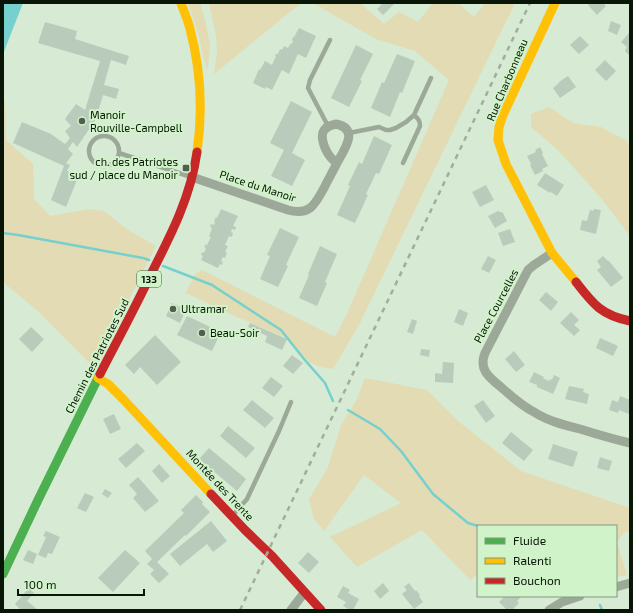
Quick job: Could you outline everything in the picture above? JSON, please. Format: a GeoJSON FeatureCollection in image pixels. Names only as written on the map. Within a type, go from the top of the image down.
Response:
{"type":"FeatureCollection","features":[{"type":"Feature","properties":{"kind":"street","name":"Chemin des Patriotes Sud"},"geometry":{"type":"LineString","coordinates":[[3,574],[98,378],[174,228],[181,212],[192,177],[198,154],[202,112],[196,55],[181,3]]}},
{"type":"Feature","properties":{"kind":"street","name":"Rue Charbonneau"},"geometry":{"type":"LineString","coordinates":[[552,253],[506,164],[500,148],[498,135],[503,115],[555,3]]}},
{"type":"Feature","properties":{"kind":"street"},"geometry":{"type":"LineString","coordinates":[[337,162],[332,160],[329,156],[322,140],[323,132],[328,126],[336,124],[345,127],[349,133]]}},
{"type":"Feature","properties":{"kind":"street","name":"Place du Manoir"},"geometry":{"type":"LineString","coordinates":[[192,177],[288,210],[300,212],[315,205],[349,142],[349,133]]}},
{"type":"Feature","properties":{"kind":"street"},"geometry":{"type":"LineString","coordinates":[[552,253],[599,309],[611,316],[630,321]]}},
{"type":"Feature","properties":{"kind":"street","name":"Place Courcelles"},"geometry":{"type":"LineString","coordinates":[[552,253],[528,270],[485,353],[483,362],[484,368],[489,376],[517,401],[540,416],[562,424],[630,443]]}},
{"type":"Feature","properties":{"kind":"street","name":"Montée des Trente"},"geometry":{"type":"LineString","coordinates":[[98,378],[108,384],[123,399],[232,516],[272,556],[321,610]]}},
{"type":"Feature","properties":{"kind":"street"},"geometry":{"type":"LineString","coordinates":[[617,587],[630,583]]}},
{"type":"Feature","properties":{"kind":"street"},"geometry":{"type":"LineString","coordinates":[[291,610],[304,593]]}},
{"type":"Feature","properties":{"kind":"street"},"geometry":{"type":"LineString","coordinates":[[549,610],[562,602],[577,597]]}},
{"type":"Feature","properties":{"kind":"lane"},"geometry":{"type":"LineString","coordinates":[[328,126],[308,88],[310,80],[330,40]]}},
{"type":"Feature","properties":{"kind":"lane"},"geometry":{"type":"LineString","coordinates":[[349,133],[379,127],[386,130],[396,128],[414,115],[431,78]]}},
{"type":"Feature","properties":{"kind":"lane"},"geometry":{"type":"LineString","coordinates":[[403,163],[420,126],[420,122],[414,115]]}},
{"type":"Feature","properties":{"kind":"lane"},"geometry":{"type":"LineString","coordinates":[[108,136],[115,141],[119,149],[119,153],[114,162],[104,166],[99,165],[91,159],[89,148],[98,137],[108,136]]}},
{"type":"Feature","properties":{"kind":"lane"},"geometry":{"type":"LineString","coordinates":[[119,153],[192,177]]}},
{"type":"Feature","properties":{"kind":"lane"},"geometry":{"type":"LineString","coordinates":[[232,516],[247,499],[279,431],[290,402]]}},
{"type":"Feature","properties":{"kind":"shaded area"},"geometry":{"type":"Polygon","coordinates":[[[188,3],[200,3],[205,20],[210,46],[208,67],[206,69],[199,37],[188,3]]]}},
{"type":"Feature","properties":{"kind":"shaded area"},"geometry":{"type":"Polygon","coordinates":[[[209,3],[301,3],[214,74],[217,54],[216,35],[209,3]]]}},
{"type":"Feature","properties":{"kind":"shaded area"},"geometry":{"type":"Polygon","coordinates":[[[313,3],[360,3],[384,24],[399,12],[418,22],[433,3],[458,3],[474,17],[485,3],[515,3],[360,323],[333,369],[321,367],[309,362],[287,338],[186,293],[195,274],[202,270],[335,337],[346,316],[449,80],[415,51],[376,39],[313,3]]]}},
{"type":"Feature","properties":{"kind":"shaded area"},"geometry":{"type":"Polygon","coordinates":[[[3,101],[5,101],[6,140],[33,164],[34,199],[50,216],[90,209],[104,211],[128,230],[156,246],[95,369],[39,312],[3,282],[3,101]]]}},
{"type":"Feature","properties":{"kind":"shaded area"},"geometry":{"type":"Polygon","coordinates":[[[549,107],[573,123],[601,127],[627,141],[630,148],[630,236],[601,198],[559,151],[531,127],[531,114],[549,107]]]}},
{"type":"Feature","properties":{"kind":"shaded area"},"geometry":{"type":"Polygon","coordinates":[[[365,378],[427,390],[458,421],[521,471],[630,508],[630,531],[625,532],[617,542],[617,525],[477,525],[477,575],[470,580],[422,530],[357,567],[330,537],[401,503],[364,475],[324,531],[314,519],[309,499],[328,467],[341,425],[356,401],[365,378]]]}},
{"type":"Feature","properties":{"kind":"shaded area"},"geometry":{"type":"Polygon","coordinates":[[[617,542],[627,575],[617,577],[617,542]]]}},
{"type":"Feature","properties":{"kind":"water"},"geometry":{"type":"Polygon","coordinates":[[[3,3],[23,3],[3,54],[3,3]]]}},
{"type":"Feature","properties":{"kind":"building"},"geometry":{"type":"Polygon","coordinates":[[[383,3],[395,3],[383,15],[377,9],[383,3]]]}},
{"type":"Feature","properties":{"kind":"building"},"geometry":{"type":"Polygon","coordinates":[[[590,3],[603,3],[606,6],[597,15],[588,5],[590,3]]]}},
{"type":"Feature","properties":{"kind":"building"},"geometry":{"type":"Polygon","coordinates":[[[611,21],[621,25],[617,35],[608,31],[611,21]]]}},
{"type":"Feature","properties":{"kind":"building"},"geometry":{"type":"Polygon","coordinates":[[[45,22],[77,31],[75,39],[129,56],[126,65],[111,60],[104,85],[119,89],[116,99],[103,95],[96,119],[77,147],[73,142],[68,149],[73,154],[66,163],[70,165],[67,171],[79,175],[66,207],[51,200],[64,166],[13,143],[22,122],[51,134],[65,144],[70,138],[65,131],[71,126],[65,119],[76,104],[85,110],[100,61],[38,43],[45,22]]]}},
{"type":"Feature","properties":{"kind":"building"},"geometry":{"type":"Polygon","coordinates":[[[299,28],[316,36],[306,58],[298,54],[289,74],[282,70],[272,90],[266,87],[265,89],[253,83],[259,69],[260,70],[265,61],[272,65],[276,54],[278,54],[280,49],[282,50],[284,46],[288,48],[291,43],[292,44],[293,37],[299,28]]]}},
{"type":"Feature","properties":{"kind":"building"},"geometry":{"type":"Polygon","coordinates":[[[629,33],[630,56],[625,51],[627,47],[621,42],[629,33]]]}},
{"type":"Feature","properties":{"kind":"building"},"geometry":{"type":"Polygon","coordinates":[[[580,36],[589,45],[579,54],[570,45],[580,36]]]}},
{"type":"Feature","properties":{"kind":"building"},"geometry":{"type":"Polygon","coordinates":[[[356,45],[373,54],[349,107],[331,98],[356,45]]]}},
{"type":"Feature","properties":{"kind":"building"},"geometry":{"type":"Polygon","coordinates":[[[397,54],[415,61],[390,117],[371,108],[382,82],[384,83],[397,54]]]}},
{"type":"Feature","properties":{"kind":"building"},"geometry":{"type":"Polygon","coordinates":[[[605,60],[616,71],[606,81],[595,70],[605,60]]]}},
{"type":"Feature","properties":{"kind":"building"},"geometry":{"type":"Polygon","coordinates":[[[568,76],[576,87],[560,98],[553,88],[568,76]]]}},
{"type":"Feature","properties":{"kind":"building"},"geometry":{"type":"Polygon","coordinates":[[[291,101],[312,112],[292,153],[305,160],[292,186],[271,176],[284,150],[270,143],[291,101]]]}},
{"type":"Feature","properties":{"kind":"building"},"geometry":{"type":"Polygon","coordinates":[[[374,136],[392,145],[379,174],[376,173],[366,194],[368,195],[355,223],[337,215],[350,186],[348,185],[359,162],[362,164],[374,136]]]}},
{"type":"Feature","properties":{"kind":"building"},"geometry":{"type":"Polygon","coordinates":[[[540,147],[548,166],[542,169],[543,171],[535,175],[527,156],[536,152],[535,150],[540,147]]]}},
{"type":"Feature","properties":{"kind":"building"},"geometry":{"type":"Polygon","coordinates":[[[545,173],[564,185],[557,196],[537,185],[545,173]]]}},
{"type":"Feature","properties":{"kind":"building"},"geometry":{"type":"Polygon","coordinates":[[[486,185],[494,200],[480,207],[472,192],[486,185]]]}},
{"type":"Feature","properties":{"kind":"building"},"geometry":{"type":"Polygon","coordinates":[[[221,209],[238,216],[233,226],[236,227],[235,230],[232,229],[231,232],[233,233],[232,237],[229,236],[225,245],[228,246],[225,252],[227,253],[225,258],[223,257],[221,261],[223,262],[222,265],[220,264],[218,268],[201,260],[203,256],[201,255],[202,252],[204,253],[206,248],[204,247],[206,244],[207,245],[211,237],[209,237],[212,228],[210,227],[211,224],[214,225],[214,221],[221,209]]]}},
{"type":"Feature","properties":{"kind":"building"},"geometry":{"type":"Polygon","coordinates":[[[594,209],[601,210],[596,234],[580,230],[582,220],[587,221],[590,210],[593,211],[594,209]]]}},
{"type":"Feature","properties":{"kind":"building"},"geometry":{"type":"Polygon","coordinates":[[[498,211],[503,213],[507,221],[495,228],[488,216],[498,211]]]}},
{"type":"Feature","properties":{"kind":"building"},"geometry":{"type":"Polygon","coordinates":[[[280,228],[299,237],[278,287],[260,279],[270,256],[267,255],[280,228]]]}},
{"type":"Feature","properties":{"kind":"building"},"geometry":{"type":"Polygon","coordinates":[[[510,229],[515,242],[503,246],[498,233],[510,229]]]}},
{"type":"Feature","properties":{"kind":"building"},"geometry":{"type":"Polygon","coordinates":[[[320,246],[337,254],[317,306],[299,298],[320,246]]]}},
{"type":"Feature","properties":{"kind":"building"},"geometry":{"type":"Polygon","coordinates":[[[488,256],[496,260],[489,273],[481,269],[488,256]]]}},
{"type":"Feature","properties":{"kind":"building"},"geometry":{"type":"Polygon","coordinates":[[[603,256],[623,278],[611,287],[597,270],[601,267],[597,261],[603,256]]]}},
{"type":"Feature","properties":{"kind":"building"},"geometry":{"type":"Polygon","coordinates":[[[546,292],[558,302],[551,311],[539,300],[546,292]]]}},
{"type":"Feature","properties":{"kind":"building"},"geometry":{"type":"Polygon","coordinates":[[[172,303],[186,310],[180,323],[166,316],[172,303]]]}},
{"type":"Feature","properties":{"kind":"building"},"geometry":{"type":"Polygon","coordinates":[[[459,309],[468,313],[463,326],[454,322],[459,309]]]}},
{"type":"Feature","properties":{"kind":"building"},"geometry":{"type":"Polygon","coordinates":[[[571,312],[579,320],[574,325],[580,330],[574,336],[560,323],[571,312]]]}},
{"type":"Feature","properties":{"kind":"building"},"geometry":{"type":"Polygon","coordinates":[[[187,316],[221,332],[212,351],[177,335],[187,316]]]}},
{"type":"Feature","properties":{"kind":"building"},"geometry":{"type":"Polygon","coordinates":[[[412,319],[417,321],[413,334],[407,332],[412,319]]]}},
{"type":"Feature","properties":{"kind":"building"},"geometry":{"type":"Polygon","coordinates":[[[250,323],[287,339],[282,350],[265,342],[267,336],[248,327],[250,323]]]}},
{"type":"Feature","properties":{"kind":"building"},"geometry":{"type":"Polygon","coordinates":[[[31,327],[44,339],[32,352],[19,339],[31,327]]]}},
{"type":"Feature","properties":{"kind":"building"},"geometry":{"type":"Polygon","coordinates":[[[155,335],[181,362],[157,385],[140,367],[134,374],[125,365],[155,335]]]}},
{"type":"Feature","properties":{"kind":"building"},"geometry":{"type":"Polygon","coordinates":[[[600,338],[618,346],[613,356],[596,348],[600,338]]]}},
{"type":"Feature","properties":{"kind":"building"},"geometry":{"type":"Polygon","coordinates":[[[421,349],[430,350],[429,357],[420,355],[421,349]]]}},
{"type":"Feature","properties":{"kind":"building"},"geometry":{"type":"Polygon","coordinates":[[[514,351],[525,365],[516,372],[505,359],[514,351]]]}},
{"type":"Feature","properties":{"kind":"building"},"geometry":{"type":"Polygon","coordinates":[[[292,355],[303,363],[293,374],[283,366],[292,355]]]}},
{"type":"Feature","properties":{"kind":"building"},"geometry":{"type":"Polygon","coordinates":[[[443,362],[454,363],[453,383],[435,382],[435,373],[442,374],[443,362]]]}},
{"type":"Feature","properties":{"kind":"building"},"geometry":{"type":"Polygon","coordinates":[[[534,372],[549,381],[550,379],[552,380],[554,375],[560,378],[553,394],[529,382],[534,372]]]}},
{"type":"Feature","properties":{"kind":"building"},"geometry":{"type":"Polygon","coordinates":[[[271,377],[283,386],[274,397],[262,388],[271,377]]]}},
{"type":"Feature","properties":{"kind":"building"},"geometry":{"type":"Polygon","coordinates":[[[569,386],[584,389],[583,392],[589,394],[587,404],[565,399],[569,386]]]}},
{"type":"Feature","properties":{"kind":"building"},"geometry":{"type":"Polygon","coordinates":[[[620,396],[630,400],[629,414],[619,410],[618,413],[609,410],[612,400],[618,402],[620,396]]]}},
{"type":"Feature","properties":{"kind":"building"},"geometry":{"type":"Polygon","coordinates":[[[252,400],[274,418],[265,428],[243,410],[252,400]]]}},
{"type":"Feature","properties":{"kind":"building"},"geometry":{"type":"Polygon","coordinates":[[[483,400],[495,416],[486,423],[474,406],[483,400]]]}},
{"type":"Feature","properties":{"kind":"building"},"geometry":{"type":"Polygon","coordinates":[[[114,414],[121,429],[110,434],[103,419],[114,414]]]}},
{"type":"Feature","properties":{"kind":"building"},"geometry":{"type":"Polygon","coordinates":[[[228,426],[255,448],[246,458],[220,436],[228,426]]]}},
{"type":"Feature","properties":{"kind":"building"},"geometry":{"type":"Polygon","coordinates":[[[511,432],[533,450],[524,461],[502,443],[511,432]]]}},
{"type":"Feature","properties":{"kind":"building"},"geometry":{"type":"Polygon","coordinates":[[[137,443],[145,451],[126,468],[118,459],[137,443]]]}},
{"type":"Feature","properties":{"kind":"building"},"geometry":{"type":"Polygon","coordinates":[[[553,444],[578,452],[573,467],[548,459],[553,444]]]}},
{"type":"Feature","properties":{"kind":"building"},"geometry":{"type":"Polygon","coordinates":[[[209,448],[246,479],[237,491],[199,459],[209,448]]]}},
{"type":"Feature","properties":{"kind":"building"},"geometry":{"type":"Polygon","coordinates":[[[600,457],[612,461],[609,471],[597,468],[600,457]]]}},
{"type":"Feature","properties":{"kind":"building"},"geometry":{"type":"Polygon","coordinates":[[[159,464],[170,476],[162,483],[152,471],[159,464]]]}},
{"type":"Feature","properties":{"kind":"building"},"geometry":{"type":"Polygon","coordinates":[[[138,477],[159,501],[145,512],[133,498],[137,494],[129,485],[138,477]]]}},
{"type":"Feature","properties":{"kind":"building"},"geometry":{"type":"Polygon","coordinates":[[[105,489],[112,493],[108,498],[102,494],[105,489]]]}},
{"type":"Feature","properties":{"kind":"building"},"geometry":{"type":"Polygon","coordinates":[[[85,493],[94,497],[86,512],[77,508],[85,493]]]}},
{"type":"Feature","properties":{"kind":"building"},"geometry":{"type":"Polygon","coordinates":[[[196,495],[210,512],[157,562],[169,574],[159,583],[150,574],[154,570],[147,564],[152,559],[145,551],[184,513],[181,510],[196,495]]]}},
{"type":"Feature","properties":{"kind":"building"},"geometry":{"type":"Polygon","coordinates":[[[211,521],[227,541],[213,552],[207,544],[180,566],[170,554],[211,521]]]}},
{"type":"Feature","properties":{"kind":"building"},"geometry":{"type":"Polygon","coordinates":[[[46,531],[60,537],[52,554],[48,553],[46,558],[38,555],[46,537],[43,536],[46,531]]]}},
{"type":"Feature","properties":{"kind":"building"},"geometry":{"type":"Polygon","coordinates":[[[28,550],[37,554],[33,564],[23,560],[28,550]]]}},
{"type":"Feature","properties":{"kind":"building"},"geometry":{"type":"Polygon","coordinates":[[[125,550],[140,563],[113,592],[98,578],[125,550]]]}},
{"type":"Feature","properties":{"kind":"building"},"geometry":{"type":"Polygon","coordinates":[[[308,552],[319,562],[309,573],[298,563],[308,552]]]}},
{"type":"Feature","properties":{"kind":"building"},"geometry":{"type":"Polygon","coordinates":[[[383,583],[389,591],[380,599],[374,591],[383,583]]]}},
{"type":"Feature","properties":{"kind":"building"},"geometry":{"type":"Polygon","coordinates":[[[409,583],[420,595],[419,596],[423,602],[414,609],[402,594],[407,590],[404,587],[409,583]]]}},
{"type":"Feature","properties":{"kind":"building"},"geometry":{"type":"Polygon","coordinates":[[[343,586],[350,590],[348,593],[359,599],[353,610],[343,606],[346,602],[337,597],[343,586]]]}},
{"type":"Feature","properties":{"kind":"building"},"geometry":{"type":"Polygon","coordinates":[[[29,588],[34,593],[27,601],[38,610],[21,610],[15,604],[29,588]]]}},
{"type":"Feature","properties":{"kind":"building"},"geometry":{"type":"Polygon","coordinates":[[[504,597],[521,597],[517,601],[519,603],[512,610],[510,608],[507,610],[499,602],[504,597]]]}},
{"type":"Feature","properties":{"kind":"waterway"},"geometry":{"type":"LineString","coordinates":[[3,233],[149,260]]}},
{"type":"Feature","properties":{"kind":"waterway"},"geometry":{"type":"LineString","coordinates":[[163,266],[212,285],[281,330],[325,383],[333,401]]}},
{"type":"Feature","properties":{"kind":"waterway"},"geometry":{"type":"LineString","coordinates":[[348,410],[380,429],[401,451],[433,494],[468,523],[477,526]]}},
{"type":"Feature","properties":{"kind":"waterway"},"geometry":{"type":"LineString","coordinates":[[600,605],[602,610]]}},
{"type":"Feature","properties":{"kind":"railway"},"geometry":{"type":"LineString","coordinates":[[240,610],[530,3]]}},
{"type":"Feature","properties":{"kind":"traffic: fast"},"geometry":{"type":"LineString","coordinates":[[3,574],[100,374]]}},
{"type":"Feature","properties":{"kind":"traffic: slow"},"geometry":{"type":"LineString","coordinates":[[181,3],[194,44],[199,75],[200,121],[197,152]]}},
{"type":"Feature","properties":{"kind":"traffic: slow"},"geometry":{"type":"LineString","coordinates":[[555,3],[503,115],[499,127],[498,140],[506,164],[552,253],[576,282]]}},
{"type":"Feature","properties":{"kind":"traffic: slow"},"geometry":{"type":"LineString","coordinates":[[98,378],[108,384],[123,399],[211,494]]}},
{"type":"Feature","properties":{"kind":"traffic: jam"},"geometry":{"type":"LineString","coordinates":[[100,374],[173,230],[190,184],[197,152]]}},
{"type":"Feature","properties":{"kind":"traffic: jam"},"geometry":{"type":"LineString","coordinates":[[576,282],[598,308],[620,319],[630,321]]}},
{"type":"Feature","properties":{"kind":"traffic: jam"},"geometry":{"type":"LineString","coordinates":[[211,494],[272,556],[321,610]]}},
{"type":"Feature","properties":{"kind":"place","name":"Manoir Rouville-Campbell"},"geometry":{"type":"Point","coordinates":[82,121]}},
{"type":"Feature","properties":{"kind":"place","name":"ch. des Patriotes sud / place du Manoir"},"geometry":{"type":"Point","coordinates":[186,168]}},
{"type":"Feature","properties":{"kind":"place","name":"Ultramar"},"geometry":{"type":"Point","coordinates":[173,309]}},
{"type":"Feature","properties":{"kind":"place","name":"Beau-Soir"},"geometry":{"type":"Point","coordinates":[202,333]}}]}
